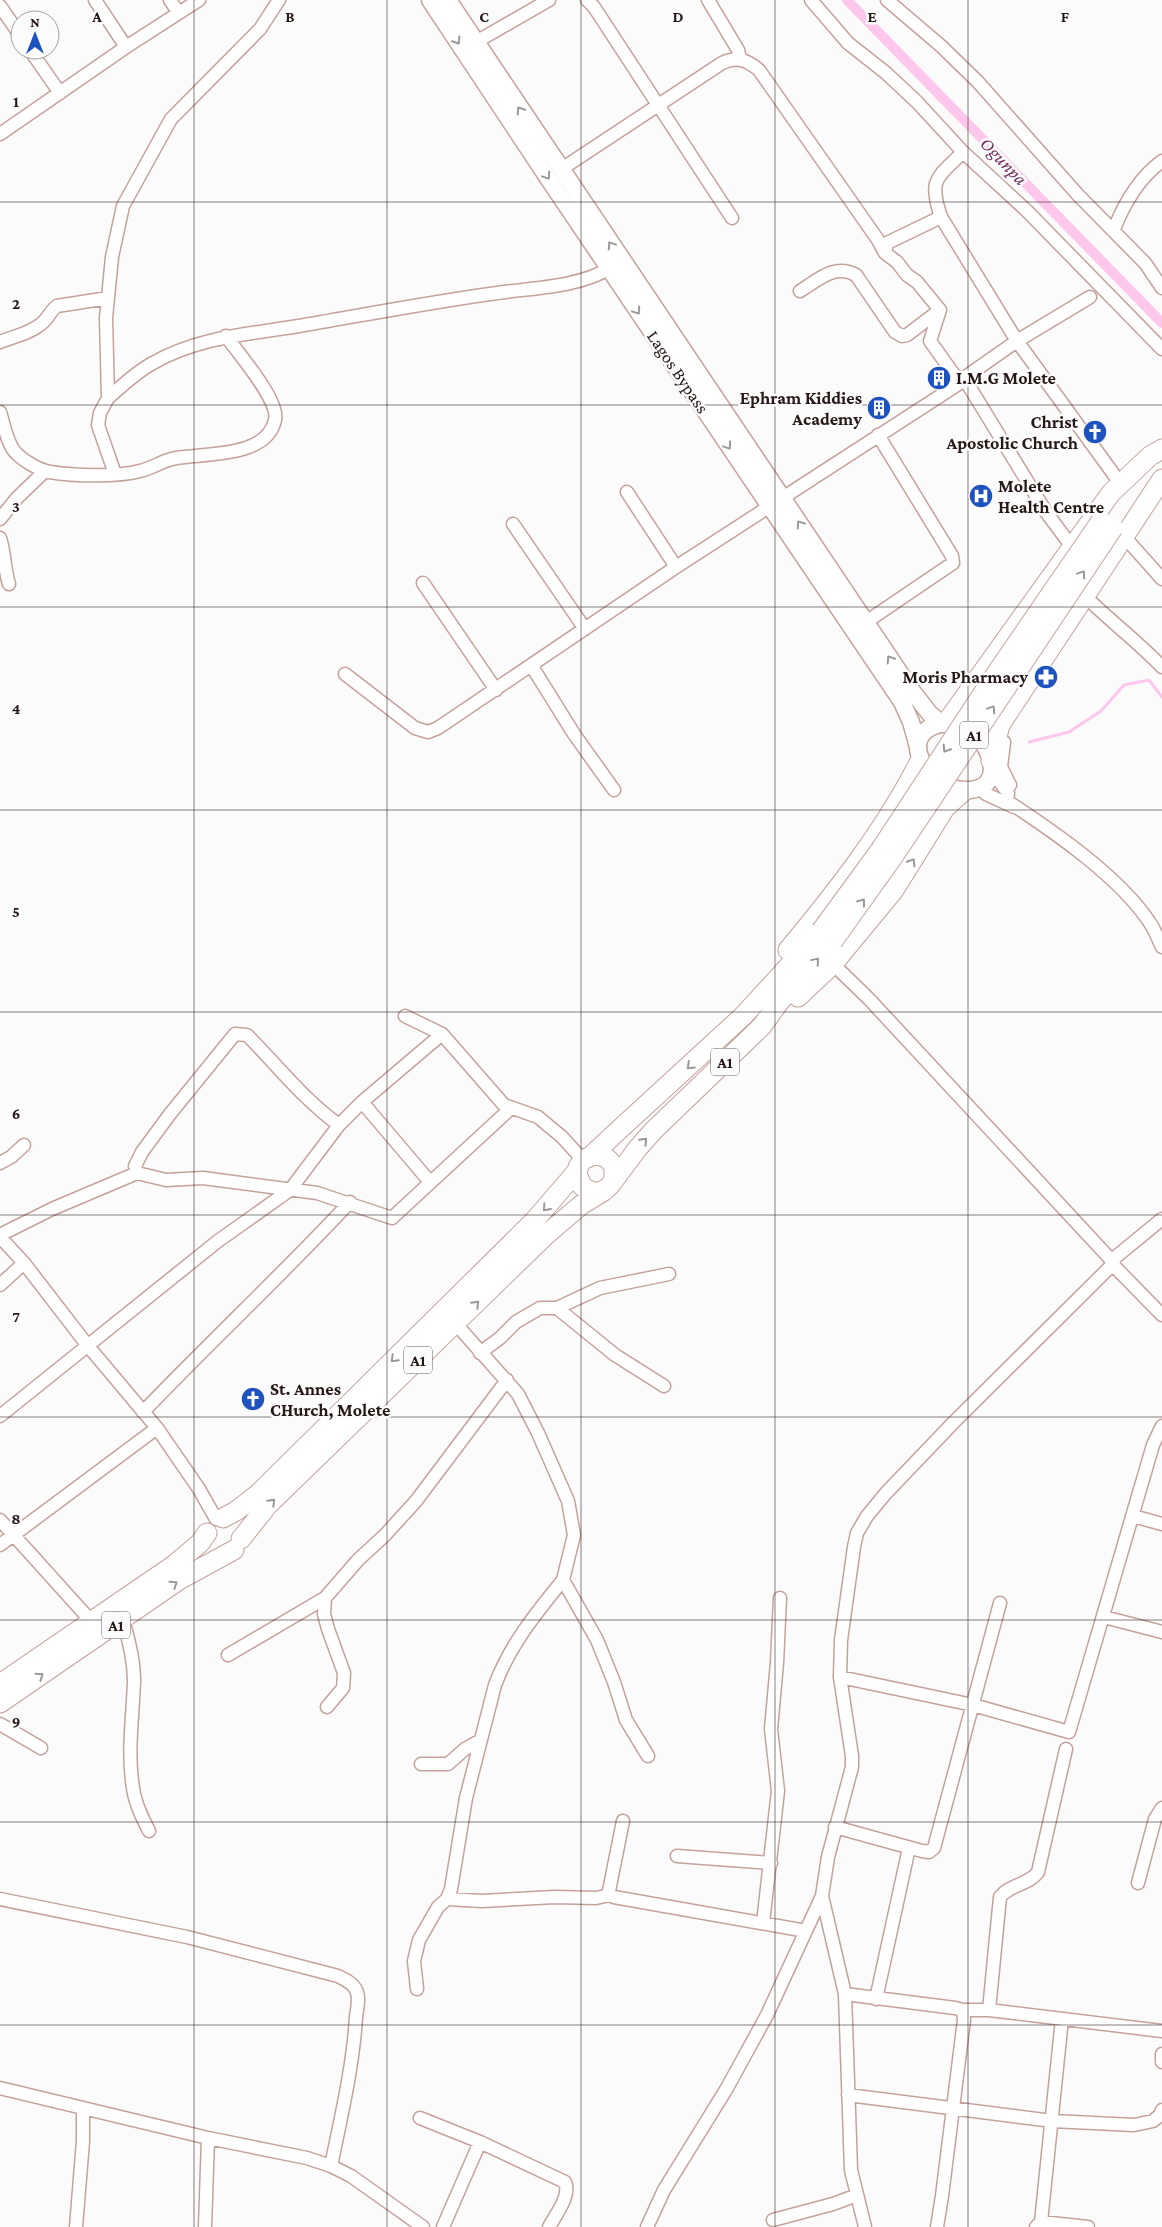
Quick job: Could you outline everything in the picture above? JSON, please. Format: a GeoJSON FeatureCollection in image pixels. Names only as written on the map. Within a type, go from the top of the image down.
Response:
{"type":"FeatureCollection","features":[{"type":"Feature","properties":{"kind":"highway"},"geometry":{"type":"LineString","coordinates":[[944,724],[1120,483],[1150,456],[1162,450]]}},
{"type":"Feature","properties":{"kind":"highway","name":"A1"},"geometry":{"type":"LineString","coordinates":[[1117,531],[1124,491],[1162,450]]}},
{"type":"Feature","properties":{"kind":"highway","name":"A1"},"geometry":{"type":"LineString","coordinates":[[0,1703],[179,1580],[237,1545],[267,1506],[564,1218],[609,1185],[653,1131],[762,1026],[827,936],[888,864],[1162,468]]}},
{"type":"Feature","properties":{"kind":"highway"},"geometry":{"type":"LineString","coordinates":[[992,766],[1000,725],[1047,654],[1117,531],[1162,479]]}},
{"type":"Feature","properties":{"kind":"highway"},"geometry":{"type":"LineString","coordinates":[[743,1016],[770,971],[862,857],[908,785],[919,754]]}},
{"type":"Feature","properties":{"kind":"highway"},"geometry":{"type":"LineString","coordinates":[[762,1026],[797,999],[833,964],[894,890],[945,808],[971,789]]}},
{"type":"Feature","properties":{"kind":"highway","name":"A1"},"geometry":{"type":"LineString","coordinates":[[0,1683],[178,1562],[200,1543],[216,1523],[258,1494],[534,1221],[584,1162],[827,936]]}},
{"type":"Feature","properties":{"kind":"highway"},"geometry":{"type":"LineString","coordinates":[[599,1155],[610,1161],[614,1167],[609,1185],[594,1192],[582,1186],[578,1181],[584,1162],[599,1155]]}},
{"type":"Feature","properties":{"kind":"highway"},"geometry":{"type":"LineString","coordinates":[[232,1519],[237,1523],[240,1528],[237,1545],[220,1551],[210,1543],[216,1523],[232,1519]]}},
{"type":"Feature","properties":{"kind":"main road","name":"Lagos Bypass"},"geometry":{"type":"LineString","coordinates":[[430,0],[608,268],[776,503],[866,622],[921,704],[944,724]]}},
{"type":"Feature","properties":{"kind":"main road","name":"Lagos Bypass"},"geometry":{"type":"LineString","coordinates":[[448,0],[776,503],[902,702],[911,722],[919,754]]}},
{"type":"Feature","properties":{"kind":"main road"},"geometry":{"type":"LineString","coordinates":[[944,724],[963,727],[984,744],[992,766],[988,780],[971,789],[941,782],[919,754],[922,736],[929,729],[944,724]]}},
{"type":"Feature","properties":{"kind":"street"},"geometry":{"type":"LineString","coordinates":[[95,0],[126,47]]}},
{"type":"Feature","properties":{"kind":"street"},"geometry":{"type":"LineString","coordinates":[[170,0],[178,12]]}},
{"type":"Feature","properties":{"kind":"street"},"geometry":{"type":"LineString","coordinates":[[0,134],[126,47],[199,0]]}},
{"type":"Feature","properties":{"kind":"street"},"geometry":{"type":"LineString","coordinates":[[108,398],[105,346],[108,298],[119,219],[126,197],[171,118],[260,29],[279,0]]}},
{"type":"Feature","properties":{"kind":"street"},"geometry":{"type":"LineString","coordinates":[[476,42],[549,0]]}},
{"type":"Feature","properties":{"kind":"street"},"geometry":{"type":"LineString","coordinates":[[587,0],[732,218]]}},
{"type":"Feature","properties":{"kind":"street"},"geometry":{"type":"LineString","coordinates":[[708,0],[726,27],[738,50],[740,59]]}},
{"type":"Feature","properties":{"kind":"street"},"geometry":{"type":"LineString","coordinates":[[811,0],[848,43],[886,73],[917,102],[963,152],[1027,211],[1162,349]]}},
{"type":"Feature","properties":{"kind":"street"},"geometry":{"type":"LineString","coordinates":[[886,0],[963,66],[1078,195],[1114,229],[1145,263],[1162,288]]}},
{"type":"Feature","properties":{"kind":"street"},"geometry":{"type":"LineString","coordinates":[[0,6],[10,20]]}},
{"type":"Feature","properties":{"kind":"street"},"geometry":{"type":"LineString","coordinates":[[560,170],[722,63],[730,59],[740,59],[749,62],[759,70],[885,252],[897,262],[907,276],[917,282],[940,310]]}},
{"type":"Feature","properties":{"kind":"street"},"geometry":{"type":"LineString","coordinates":[[37,60],[60,93]]}},
{"type":"Feature","properties":{"kind":"street"},"geometry":{"type":"LineString","coordinates":[[963,152],[935,182],[934,196],[941,217],[1017,341],[1120,483]]}},
{"type":"Feature","properties":{"kind":"street"},"geometry":{"type":"LineString","coordinates":[[1114,229],[1126,204],[1139,185],[1153,168],[1162,161]]}},
{"type":"Feature","properties":{"kind":"street"},"geometry":{"type":"LineString","coordinates":[[885,252],[887,243],[941,217]]}},
{"type":"Feature","properties":{"kind":"street"},"geometry":{"type":"LineString","coordinates":[[115,474],[98,426],[100,414],[108,398],[153,362],[179,351],[226,336],[439,301],[573,282],[598,275],[608,268]]}},
{"type":"Feature","properties":{"kind":"street"},"geometry":{"type":"LineString","coordinates":[[800,291],[836,270],[848,270],[856,275],[895,332],[902,336],[907,335],[940,310]]}},
{"type":"Feature","properties":{"kind":"street"},"geometry":{"type":"LineString","coordinates":[[345,674],[415,728],[428,732],[496,690],[676,567],[962,381],[1017,341],[1090,297]]}},
{"type":"Feature","properties":{"kind":"street"},"geometry":{"type":"LineString","coordinates":[[0,342],[32,331],[43,323],[57,306],[108,298]]}},
{"type":"Feature","properties":{"kind":"street"},"geometry":{"type":"LineString","coordinates":[[940,310],[930,341],[962,381],[1046,512],[1072,547]]}},
{"type":"Feature","properties":{"kind":"street"},"geometry":{"type":"LineString","coordinates":[[0,412],[11,445],[16,453],[45,471],[115,474],[140,471],[174,458],[222,454],[260,442],[267,435],[275,421],[274,406],[226,336]]}},
{"type":"Feature","properties":{"kind":"street"},"geometry":{"type":"LineString","coordinates":[[866,622],[954,563],[952,556],[878,435]]}},
{"type":"Feature","properties":{"kind":"street"},"geometry":{"type":"LineString","coordinates":[[0,520],[17,498],[45,471]]}},
{"type":"Feature","properties":{"kind":"street"},"geometry":{"type":"LineString","coordinates":[[627,492],[676,567]]}},
{"type":"Feature","properties":{"kind":"street"},"geometry":{"type":"LineString","coordinates":[[513,524],[585,629]]}},
{"type":"Feature","properties":{"kind":"street"},"geometry":{"type":"LineString","coordinates":[[1007,801],[1011,793],[1011,787],[1001,767],[1005,735],[1020,702],[1047,654],[1090,601],[1117,531],[1162,579]]}},
{"type":"Feature","properties":{"kind":"street"},"geometry":{"type":"LineString","coordinates":[[0,538],[5,552],[8,584]]}},
{"type":"Feature","properties":{"kind":"street"},"geometry":{"type":"LineString","coordinates":[[423,583],[496,690]]}},
{"type":"Feature","properties":{"kind":"street"},"geometry":{"type":"LineString","coordinates":[[1090,601],[1122,631],[1134,638],[1162,667]]}},
{"type":"Feature","properties":{"kind":"street"},"geometry":{"type":"LineString","coordinates":[[531,665],[574,734],[614,790]]}},
{"type":"Feature","properties":{"kind":"street"},"geometry":{"type":"LineString","coordinates":[[992,766],[1008,792],[1007,801]]}},
{"type":"Feature","properties":{"kind":"street"},"geometry":{"type":"LineString","coordinates":[[971,789],[986,794],[1029,815]]}},
{"type":"Feature","properties":{"kind":"street"},"geometry":{"type":"LineString","coordinates":[[1007,801],[1029,815],[1104,872],[1128,895],[1151,923],[1162,947]]}},
{"type":"Feature","properties":{"kind":"street"},"geometry":{"type":"LineString","coordinates":[[833,964],[876,1006],[1162,1315]]}},
{"type":"Feature","properties":{"kind":"street"},"geometry":{"type":"LineString","coordinates":[[405,1016],[442,1034],[498,1100],[510,1109],[538,1117],[562,1137],[584,1162]]}},
{"type":"Feature","properties":{"kind":"street"},"geometry":{"type":"LineString","coordinates":[[138,1173],[135,1166],[142,1152],[170,1114],[235,1034],[247,1035],[282,1070],[308,1100],[339,1125]]}},
{"type":"Feature","properties":{"kind":"street"},"geometry":{"type":"LineString","coordinates":[[0,1416],[218,1241],[290,1190],[339,1125],[362,1102],[442,1034]]}},
{"type":"Feature","properties":{"kind":"street"},"geometry":{"type":"LineString","coordinates":[[362,1102],[430,1182]]}},
{"type":"Feature","properties":{"kind":"street"},"geometry":{"type":"LineString","coordinates":[[216,1523],[199,1489],[157,1428],[88,1346],[24,1263],[0,1236],[52,1208],[138,1173],[166,1180],[204,1178],[318,1193],[350,1202],[392,1218],[510,1109]]}},
{"type":"Feature","properties":{"kind":"street"},"geometry":{"type":"LineString","coordinates":[[0,1163],[11,1157],[24,1145]]}},
{"type":"Feature","properties":{"kind":"street"},"geometry":{"type":"LineString","coordinates":[[143,1412],[187,1366],[286,1270],[350,1202]]}},
{"type":"Feature","properties":{"kind":"street"},"geometry":{"type":"LineString","coordinates":[[646,2227],[664,2190],[727,2088],[767,2015],[822,1896],[828,1857],[852,1767],[840,1677],[841,1640],[857,1533],[867,1516],[920,1456],[1113,1263],[1162,1219]]}},
{"type":"Feature","properties":{"kind":"street"},"geometry":{"type":"LineString","coordinates":[[0,1285],[24,1263]]}},
{"type":"Feature","properties":{"kind":"street"},"geometry":{"type":"LineString","coordinates":[[480,1352],[500,1338],[516,1322],[540,1308],[557,1308],[600,1288],[669,1274]]}},
{"type":"Feature","properties":{"kind":"street"},"geometry":{"type":"LineString","coordinates":[[557,1308],[615,1355],[664,1386]]}},
{"type":"Feature","properties":{"kind":"street"},"geometry":{"type":"LineString","coordinates":[[417,1989],[414,1961],[419,1940],[438,1907],[447,1899],[453,1881],[466,1798],[495,1685],[501,1668],[531,1619],[563,1580],[574,1535],[568,1500],[527,1410],[507,1380],[456,1324]]}},
{"type":"Feature","properties":{"kind":"street"},"geometry":{"type":"LineString","coordinates":[[228,1655],[325,1598],[358,1560],[385,1535],[416,1501],[507,1380]]}},
{"type":"Feature","properties":{"kind":"street"},"geometry":{"type":"LineString","coordinates":[[840,1677],[973,1705],[1069,1732],[1153,1445],[1162,1426]]}},
{"type":"Feature","properties":{"kind":"street"},"geometry":{"type":"LineString","coordinates":[[0,1545],[157,1428]]}},
{"type":"Feature","properties":{"kind":"street"},"geometry":{"type":"LineString","coordinates":[[1133,1516],[1162,1524]]}},
{"type":"Feature","properties":{"kind":"street"},"geometry":{"type":"LineString","coordinates":[[0,1520],[92,1622]]}},
{"type":"Feature","properties":{"kind":"street"},"geometry":{"type":"LineString","coordinates":[[563,1580],[597,1640],[614,1682],[626,1720],[648,1756]]}},
{"type":"Feature","properties":{"kind":"street"},"geometry":{"type":"LineString","coordinates":[[325,1598],[326,1622],[335,1654],[344,1674],[343,1688],[327,1707]]}},
{"type":"Feature","properties":{"kind":"street"},"geometry":{"type":"LineString","coordinates":[[763,1923],[778,1791],[771,1729],[780,1598]]}},
{"type":"Feature","properties":{"kind":"street"},"geometry":{"type":"LineString","coordinates":[[836,1827],[909,1848],[929,1852],[934,1848],[1000,1603]]}},
{"type":"Feature","properties":{"kind":"street"},"geometry":{"type":"LineString","coordinates":[[1104,1617],[1162,1632]]}},
{"type":"Feature","properties":{"kind":"street"},"geometry":{"type":"LineString","coordinates":[[123,1620],[132,1649],[134,1680],[130,1765],[138,1807],[149,1831]]}},
{"type":"Feature","properties":{"kind":"street"},"geometry":{"type":"LineString","coordinates":[[0,1724],[41,1748]]}},
{"type":"Feature","properties":{"kind":"street"},"geometry":{"type":"LineString","coordinates":[[421,1764],[448,1764],[464,1749],[481,1740]]}},
{"type":"Feature","properties":{"kind":"street"},"geometry":{"type":"LineString","coordinates":[[989,2010],[1000,1897],[1012,1887],[1034,1877],[1038,1872],[1066,1748]]}},
{"type":"Feature","properties":{"kind":"street"},"geometry":{"type":"LineString","coordinates":[[1138,1883],[1155,1819],[1162,1808]]}},
{"type":"Feature","properties":{"kind":"street"},"geometry":{"type":"LineString","coordinates":[[610,1895],[623,1821]]}},
{"type":"Feature","properties":{"kind":"street"},"geometry":{"type":"LineString","coordinates":[[876,1999],[909,1848]]}},
{"type":"Feature","properties":{"kind":"street"},"geometry":{"type":"LineString","coordinates":[[677,1856],[771,1863]]}},
{"type":"Feature","properties":{"kind":"street"},"geometry":{"type":"LineString","coordinates":[[447,1899],[482,1901],[555,1896],[596,1898],[610,1895],[806,1931]]}},
{"type":"Feature","properties":{"kind":"street"},"geometry":{"type":"LineString","coordinates":[[822,1896],[845,1994],[851,2170],[865,2227]]}},
{"type":"Feature","properties":{"kind":"street"},"geometry":{"type":"LineString","coordinates":[[0,1900],[187,1937],[338,1976],[356,1988],[358,1996],[355,2035],[345,2100],[331,2166]]}},
{"type":"Feature","properties":{"kind":"street"},"geometry":{"type":"LineString","coordinates":[[845,1994],[963,2010],[989,2010],[1162,2032]]}},
{"type":"Feature","properties":{"kind":"street"},"geometry":{"type":"LineString","coordinates":[[936,2227],[942,2196],[964,2020],[963,2010]]}},
{"type":"Feature","properties":{"kind":"street"},"geometry":{"type":"LineString","coordinates":[[1062,2019],[1052,2121],[1038,2224],[1088,2227]]}},
{"type":"Feature","properties":{"kind":"street"},"geometry":{"type":"LineString","coordinates":[[1162,2054],[1162,2062]]}},
{"type":"Feature","properties":{"kind":"street"},"geometry":{"type":"LineString","coordinates":[[0,2088],[208,2138],[289,2154],[331,2166],[358,2181],[423,2227]]}},
{"type":"Feature","properties":{"kind":"street"},"geometry":{"type":"LineString","coordinates":[[848,2095],[1052,2121],[1134,2125],[1153,2121],[1162,2110]]}},
{"type":"Feature","properties":{"kind":"street"},"geometry":{"type":"LineString","coordinates":[[76,2227],[83,2141],[83,2108]]}},
{"type":"Feature","properties":{"kind":"street"},"geometry":{"type":"LineString","coordinates":[[420,2118],[480,2142],[565,2182],[568,2188],[566,2196],[549,2227]]}},
{"type":"Feature","properties":{"kind":"street"},"geometry":{"type":"LineString","coordinates":[[205,2227],[208,2138]]}},
{"type":"Feature","properties":{"kind":"street"},"geometry":{"type":"LineString","coordinates":[[443,2227],[480,2142]]}},
{"type":"Feature","properties":{"kind":"street"},"geometry":{"type":"LineString","coordinates":[[773,2220],[833,2204],[857,2195]]}},
{"type":"Feature","properties":{"kind":"waterway","name":"Ogunpa"},"geometry":{"type":"LineString","coordinates":[[847,0],[1162,323]]}},
{"type":"Feature","properties":{"kind":"waterway"},"geometry":{"type":"LineString","coordinates":[[1029,742],[1069,732],[1101,711],[1124,685],[1149,680],[1162,697]]}},
{"type":"Feature","properties":{"kind":"place","name":"I.M.G Molete"},"geometry":{"type":"Point","coordinates":[939,378]}},
{"type":"Feature","properties":{"kind":"place","name":"Ephram Kiddies Academy"},"geometry":{"type":"Point","coordinates":[879,408]}},
{"type":"Feature","properties":{"kind":"place","name":"Christ Apostolic Church"},"geometry":{"type":"Point","coordinates":[1095,432]}},
{"type":"Feature","properties":{"kind":"place","name":"Molete Health Centre"},"geometry":{"type":"Point","coordinates":[981,496]}},
{"type":"Feature","properties":{"kind":"place","name":"Moris Pharmacy"},"geometry":{"type":"Point","coordinates":[1046,677]}},
{"type":"Feature","properties":{"kind":"place","name":"St. Annes CHurch, Molete"},"geometry":{"type":"Point","coordinates":[253,1399]}}]}
